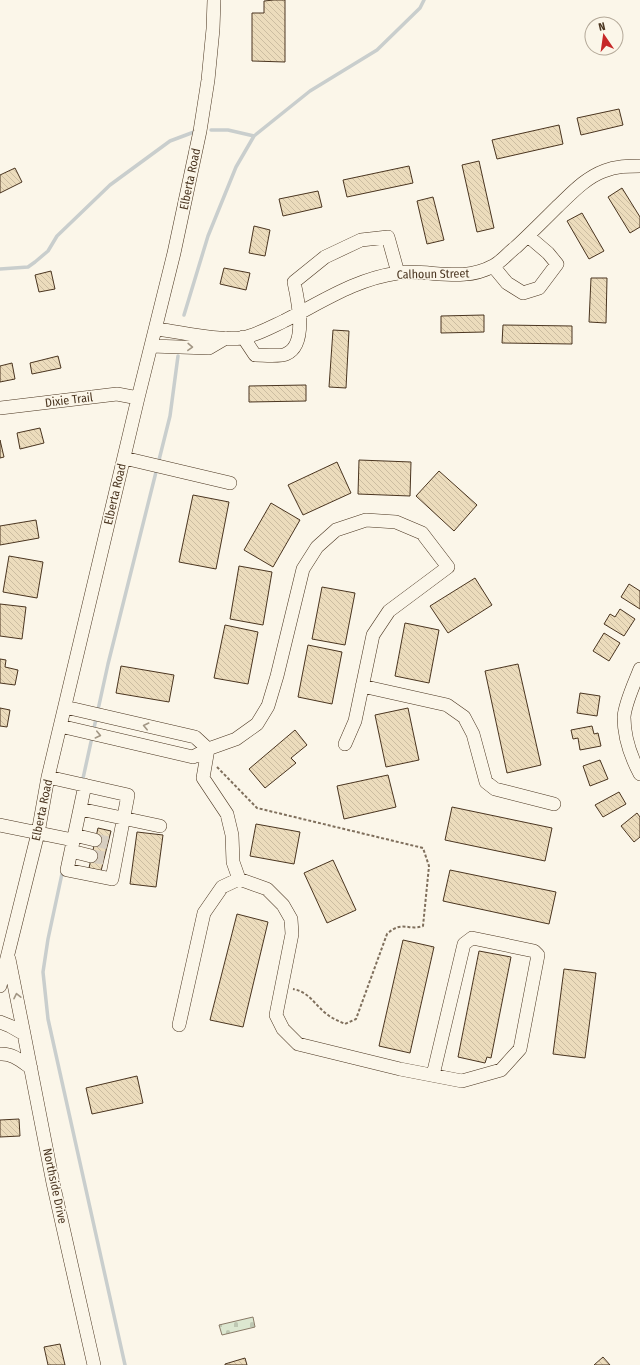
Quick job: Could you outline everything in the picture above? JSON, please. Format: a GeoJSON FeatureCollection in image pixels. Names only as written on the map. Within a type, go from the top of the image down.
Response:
{"type":"FeatureCollection","features":[{"type":"Feature","properties":{"kind":"street","name":"Elberta Road"},"geometry":{"type":"LineString","coordinates":[[0,986],[38,833],[48,777],[60,726],[174,253],[200,131],[212,44],[214,0]]}},
{"type":"Feature","properties":{"kind":"street","name":"Calhoun Street"},"geometry":{"type":"LineString","coordinates":[[156,329],[226,338],[243,338],[261,332],[352,285],[369,280],[398,273],[420,272],[457,275],[474,274],[493,266],[528,236],[588,179],[604,171],[620,166],[640,166]]}},
{"type":"Feature","properties":{"kind":"street"},"geometry":{"type":"LineString","coordinates":[[493,266],[507,282],[523,293],[539,288],[557,264],[548,253],[528,236]]}},
{"type":"Feature","properties":{"kind":"street"},"geometry":{"type":"LineString","coordinates":[[243,338],[255,355],[285,355],[294,350],[299,334],[300,313],[294,282],[325,257],[361,240],[388,237],[398,273]]}},
{"type":"Feature","properties":{"kind":"street"},"geometry":{"type":"LineString","coordinates":[[151,346],[210,348],[226,338]]}},
{"type":"Feature","properties":{"kind":"street","name":"Dixie Trail"},"geometry":{"type":"LineString","coordinates":[[0,408],[117,394],[138,398]]}},
{"type":"Feature","properties":{"kind":"street"},"geometry":{"type":"LineString","coordinates":[[124,458],[230,484]]}},
{"type":"Feature","properties":{"kind":"street"},"geometry":{"type":"LineString","coordinates":[[60,726],[193,757],[207,753],[236,739],[257,724],[268,706],[277,676],[303,569],[317,547],[336,530],[366,520],[396,522],[422,533],[448,567],[389,612],[374,634],[355,721],[345,744]]}},
{"type":"Feature","properties":{"kind":"street"},"geometry":{"type":"LineString","coordinates":[[640,669],[630,694],[624,716],[628,745],[640,774]]}},
{"type":"Feature","properties":{"kind":"street"},"geometry":{"type":"LineString","coordinates":[[362,686],[447,705],[464,717],[473,734],[486,782],[495,789],[554,804]]}},
{"type":"Feature","properties":{"kind":"street"},"geometry":{"type":"LineString","coordinates":[[65,707],[195,737],[207,753],[203,778],[227,814],[232,835],[233,862],[238,879]]}},
{"type":"Feature","properties":{"kind":"street"},"geometry":{"type":"LineString","coordinates":[[169,752],[173,732]]}},
{"type":"Feature","properties":{"kind":"street"},"geometry":{"type":"LineString","coordinates":[[48,777],[85,785],[128,796],[124,819],[107,843],[104,858],[112,880],[67,870],[85,785]]}},
{"type":"Feature","properties":{"kind":"street"},"geometry":{"type":"LineString","coordinates":[[80,809],[160,826]]}},
{"type":"Feature","properties":{"kind":"street"},"geometry":{"type":"LineString","coordinates":[[0,824],[73,842],[107,843]]}},
{"type":"Feature","properties":{"kind":"street"},"geometry":{"type":"LineString","coordinates":[[73,842],[104,858]]}},
{"type":"Feature","properties":{"kind":"street"},"geometry":{"type":"LineString","coordinates":[[179,1025],[204,913],[222,887],[238,879],[267,889],[283,905],[291,919],[292,934],[276,1015],[283,1029],[298,1044],[400,1069],[462,1081],[501,1070],[520,1049],[538,955],[534,951],[472,938],[464,944],[433,1075]]}},
{"type":"Feature","properties":{"kind":"street","name":"Northside Drive"},"geometry":{"type":"LineString","coordinates":[[8,956],[53,1182],[94,1365]]}},
{"type":"Feature","properties":{"kind":"street"},"geometry":{"type":"LineString","coordinates":[[0,1022],[24,1034]]}},
{"type":"Feature","properties":{"kind":"street"},"geometry":{"type":"LineString","coordinates":[[0,1054],[15,1056],[31,1068]]}},
{"type":"Feature","properties":{"kind":"path"},"geometry":{"type":"LineString","coordinates":[[207,753],[257,808],[424,848],[426,853],[429,866],[423,926],[416,928],[405,925],[394,928],[387,934],[356,1019],[345,1024],[327,1015],[311,998],[300,991],[281,987]]}},
{"type":"Feature","properties":{"kind":"green space"},"geometry":{"type":"Polygon","coordinates":[[[253,1317],[255,1327],[222,1335],[219,1325],[253,1317]]]}},
{"type":"Feature","properties":{"kind":"building"},"geometry":{"type":"Polygon","coordinates":[[[285,0],[285,62],[252,61],[252,13],[264,13],[264,1],[285,0]]]}},
{"type":"Feature","properties":{"kind":"building"},"geometry":{"type":"Polygon","coordinates":[[[619,109],[623,125],[581,135],[577,118],[619,109]]]}},
{"type":"Feature","properties":{"kind":"building"},"geometry":{"type":"Polygon","coordinates":[[[559,125],[563,144],[497,159],[492,140],[559,125]]]}},
{"type":"Feature","properties":{"kind":"building"},"geometry":{"type":"Polygon","coordinates":[[[479,161],[494,228],[477,232],[462,165],[479,161]]]}},
{"type":"Feature","properties":{"kind":"building"},"geometry":{"type":"Polygon","coordinates":[[[409,166],[413,183],[347,197],[343,180],[409,166]]]}},
{"type":"Feature","properties":{"kind":"building"},"geometry":{"type":"Polygon","coordinates":[[[15,168],[22,182],[0,193],[0,175],[15,168]]]}},
{"type":"Feature","properties":{"kind":"building"},"geometry":{"type":"Polygon","coordinates":[[[622,188],[640,217],[640,227],[630,233],[608,197],[622,188]]]}},
{"type":"Feature","properties":{"kind":"building"},"geometry":{"type":"Polygon","coordinates":[[[318,191],[322,207],[283,216],[279,199],[318,191]]]}},
{"type":"Feature","properties":{"kind":"building"},"geometry":{"type":"Polygon","coordinates":[[[433,197],[444,240],[427,244],[417,201],[433,197]]]}},
{"type":"Feature","properties":{"kind":"building"},"geometry":{"type":"Polygon","coordinates":[[[582,213],[604,251],[589,259],[567,221],[582,213]]]}},
{"type":"Feature","properties":{"kind":"building"},"geometry":{"type":"Polygon","coordinates":[[[254,226],[270,230],[265,256],[249,253],[254,226]]]}},
{"type":"Feature","properties":{"kind":"building"},"geometry":{"type":"Polygon","coordinates":[[[224,268],[250,273],[246,290],[220,284],[224,268]]]}},
{"type":"Feature","properties":{"kind":"building"},"geometry":{"type":"Polygon","coordinates":[[[51,271],[55,289],[39,292],[35,275],[51,271]]]}},
{"type":"Feature","properties":{"kind":"building"},"geometry":{"type":"Polygon","coordinates":[[[591,278],[607,278],[606,323],[589,322],[591,278]]]}},
{"type":"Feature","properties":{"kind":"building"},"geometry":{"type":"Polygon","coordinates":[[[484,315],[484,332],[441,333],[441,316],[484,315]]]}},
{"type":"Feature","properties":{"kind":"building"},"geometry":{"type":"Polygon","coordinates":[[[503,325],[572,326],[572,344],[502,343],[503,325]]]}},
{"type":"Feature","properties":{"kind":"building"},"geometry":{"type":"Polygon","coordinates":[[[333,330],[349,331],[346,388],[329,387],[333,330]]]}},
{"type":"Feature","properties":{"kind":"building"},"geometry":{"type":"Polygon","coordinates":[[[58,356],[61,368],[32,374],[30,363],[58,356]]]}},
{"type":"Feature","properties":{"kind":"building"},"geometry":{"type":"Polygon","coordinates":[[[12,363],[15,379],[0,382],[0,366],[12,363]]]}},
{"type":"Feature","properties":{"kind":"building"},"geometry":{"type":"Polygon","coordinates":[[[306,385],[306,401],[249,402],[249,386],[306,385]]]}},
{"type":"Feature","properties":{"kind":"building"},"geometry":{"type":"Polygon","coordinates":[[[40,428],[44,443],[20,449],[17,433],[40,428]]]}},
{"type":"Feature","properties":{"kind":"building"},"geometry":{"type":"Polygon","coordinates":[[[0,440],[4,457],[0,458],[0,440]]]}},
{"type":"Feature","properties":{"kind":"building"},"geometry":{"type":"Polygon","coordinates":[[[359,460],[411,462],[410,496],[358,494],[359,460]]]}},
{"type":"Feature","properties":{"kind":"building"},"geometry":{"type":"Polygon","coordinates":[[[337,462],[351,493],[303,515],[288,485],[337,462]]]}},
{"type":"Feature","properties":{"kind":"building"},"geometry":{"type":"Polygon","coordinates":[[[439,471],[477,505],[454,531],[416,496],[439,471]]]}},
{"type":"Feature","properties":{"kind":"building"},"geometry":{"type":"Polygon","coordinates":[[[193,495],[229,502],[216,569],[179,562],[193,495]]]}},
{"type":"Feature","properties":{"kind":"building"},"geometry":{"type":"Polygon","coordinates":[[[271,503],[300,520],[273,567],[244,550],[271,503]]]}},
{"type":"Feature","properties":{"kind":"building"},"geometry":{"type":"Polygon","coordinates":[[[36,520],[39,538],[0,545],[0,526],[36,520]]]}},
{"type":"Feature","properties":{"kind":"building"},"geometry":{"type":"Polygon","coordinates":[[[9,556],[43,562],[37,598],[3,592],[9,556]]]}},
{"type":"Feature","properties":{"kind":"building"},"geometry":{"type":"Polygon","coordinates":[[[239,566],[272,572],[263,625],[230,619],[239,566]]]}},
{"type":"Feature","properties":{"kind":"building"},"geometry":{"type":"Polygon","coordinates":[[[475,578],[492,605],[448,633],[430,606],[475,578]]]}},
{"type":"Feature","properties":{"kind":"building"},"geometry":{"type":"Polygon","coordinates":[[[629,584],[640,591],[640,609],[621,597],[629,584]]]}},
{"type":"Feature","properties":{"kind":"building"},"geometry":{"type":"Polygon","coordinates":[[[322,587],[355,593],[345,645],[312,639],[322,587]]]}},
{"type":"Feature","properties":{"kind":"building"},"geometry":{"type":"Polygon","coordinates":[[[0,604],[26,607],[22,639],[0,636],[0,604]]]}},
{"type":"Feature","properties":{"kind":"building"},"geometry":{"type":"Polygon","coordinates":[[[620,609],[635,619],[624,636],[604,624],[610,614],[615,617],[620,609]]]}},
{"type":"Feature","properties":{"kind":"building"},"geometry":{"type":"Polygon","coordinates":[[[405,623],[439,630],[429,683],[395,676],[405,623]]]}},
{"type":"Feature","properties":{"kind":"building"},"geometry":{"type":"Polygon","coordinates":[[[225,625],[258,632],[248,684],[214,678],[225,625]]]}},
{"type":"Feature","properties":{"kind":"building"},"geometry":{"type":"Polygon","coordinates":[[[604,633],[620,643],[609,661],[593,651],[604,633]]]}},
{"type":"Feature","properties":{"kind":"building"},"geometry":{"type":"Polygon","coordinates":[[[308,645],[342,652],[332,704],[298,697],[308,645]]]}},
{"type":"Feature","properties":{"kind":"building"},"geometry":{"type":"Polygon","coordinates":[[[0,659],[6,660],[5,667],[18,670],[15,685],[0,683],[0,659]]]}},
{"type":"Feature","properties":{"kind":"building"},"geometry":{"type":"Polygon","coordinates":[[[518,664],[541,765],[507,773],[485,671],[518,664]]]}},
{"type":"Feature","properties":{"kind":"building"},"geometry":{"type":"Polygon","coordinates":[[[121,666],[174,675],[169,702],[116,693],[121,666]]]}},
{"type":"Feature","properties":{"kind":"building"},"geometry":{"type":"Polygon","coordinates":[[[580,693],[600,696],[597,716],[577,713],[580,693]]]}},
{"type":"Feature","properties":{"kind":"building"},"geometry":{"type":"Polygon","coordinates":[[[0,708],[10,710],[7,727],[0,726],[0,708]]]}},
{"type":"Feature","properties":{"kind":"building"},"geometry":{"type":"Polygon","coordinates":[[[408,708],[419,760],[386,767],[375,715],[408,708]]]}},
{"type":"Feature","properties":{"kind":"building"},"geometry":{"type":"Polygon","coordinates":[[[592,726],[594,734],[598,733],[601,746],[580,750],[578,738],[573,739],[571,730],[592,726]]]}},
{"type":"Feature","properties":{"kind":"building"},"geometry":{"type":"Polygon","coordinates":[[[295,730],[307,745],[291,758],[296,763],[265,788],[249,769],[295,730]]]}},
{"type":"Feature","properties":{"kind":"building"},"geometry":{"type":"Polygon","coordinates":[[[600,760],[608,779],[590,786],[583,766],[600,760]]]}},
{"type":"Feature","properties":{"kind":"building"},"geometry":{"type":"Polygon","coordinates":[[[388,775],[396,807],[344,819],[337,786],[388,775]]]}},
{"type":"Feature","properties":{"kind":"building"},"geometry":{"type":"Polygon","coordinates":[[[619,792],[626,804],[603,817],[595,805],[619,792]]]}},
{"type":"Feature","properties":{"kind":"building"},"geometry":{"type":"Polygon","coordinates":[[[452,807],[552,828],[545,861],[445,840],[452,807]]]}},
{"type":"Feature","properties":{"kind":"building"},"geometry":{"type":"Polygon","coordinates":[[[637,813],[640,817],[640,837],[634,842],[621,826],[637,813]]]}},
{"type":"Feature","properties":{"kind":"building"},"geometry":{"type":"Polygon","coordinates":[[[256,824],[300,832],[294,864],[250,856],[256,824]]]}},
{"type":"Feature","properties":{"kind":"building"},"geometry":{"type":"Polygon","coordinates":[[[98,828],[111,831],[101,871],[89,868],[98,828]]]}},
{"type":"Feature","properties":{"kind":"building"},"geometry":{"type":"Polygon","coordinates":[[[137,832],[163,835],[156,887],[130,884],[137,832]]]}},
{"type":"Feature","properties":{"kind":"building"},"geometry":{"type":"Polygon","coordinates":[[[333,860],[356,910],[327,923],[304,873],[333,860]]]}},
{"type":"Feature","properties":{"kind":"building"},"geometry":{"type":"Polygon","coordinates":[[[450,870],[556,892],[549,924],[443,901],[450,870]]]}},
{"type":"Feature","properties":{"kind":"building"},"geometry":{"type":"Polygon","coordinates":[[[237,914],[268,922],[243,1027],[210,1020],[237,914]]]}},
{"type":"Feature","properties":{"kind":"building"},"geometry":{"type":"Polygon","coordinates":[[[403,940],[434,947],[410,1053],[379,1046],[403,940]]]}},
{"type":"Feature","properties":{"kind":"building"},"geometry":{"type":"Polygon","coordinates":[[[479,951],[511,957],[491,1058],[487,1057],[485,1063],[458,1057],[479,951]]]}},
{"type":"Feature","properties":{"kind":"building"},"geometry":{"type":"Polygon","coordinates":[[[564,969],[596,973],[585,1058],[553,1054],[564,969]]]}},
{"type":"Feature","properties":{"kind":"building"},"geometry":{"type":"Polygon","coordinates":[[[137,1076],[143,1103],[92,1114],[86,1088],[137,1076]]]}},
{"type":"Feature","properties":{"kind":"building"},"geometry":{"type":"Polygon","coordinates":[[[19,1119],[20,1136],[0,1137],[0,1120],[19,1119]]]}},
{"type":"Feature","properties":{"kind":"building"},"geometry":{"type":"Polygon","coordinates":[[[60,1344],[65,1365],[48,1365],[44,1347],[60,1344]]]}},
{"type":"Feature","properties":{"kind":"building"},"geometry":{"type":"Polygon","coordinates":[[[603,1357],[610,1365],[594,1365],[603,1357]]]}},
{"type":"Feature","properties":{"kind":"building"},"geometry":{"type":"Polygon","coordinates":[[[245,1358],[247,1365],[225,1365],[225,1364],[245,1358]]]}},
{"type":"Feature","properties":{"kind":"waterway"},"geometry":{"type":"LineString","coordinates":[[184,315],[208,236],[236,167],[254,136],[310,91],[377,50],[420,8],[424,0]]}},
{"type":"Feature","properties":{"kind":"waterway"},"geometry":{"type":"LineString","coordinates":[[211,130],[228,130],[254,136]]}},
{"type":"Feature","properties":{"kind":"waterway"},"geometry":{"type":"LineString","coordinates":[[0,269],[28,267],[48,251],[57,236],[110,185],[170,141],[194,132]]}},
{"type":"Feature","properties":{"kind":"waterway"},"geometry":{"type":"LineString","coordinates":[[82,783],[108,664],[170,416],[178,356]]}},
{"type":"Feature","properties":{"kind":"waterway"},"geometry":{"type":"LineString","coordinates":[[63,869],[48,939],[43,972],[48,1019],[125,1365]]}},
{"type":"Feature","properties":{"kind":"tunnel"},"geometry":{"type":"LineString","coordinates":[[95,840],[108,843]]}},
{"type":"Feature","properties":{"kind":"tunnel"},"geometry":{"type":"LineString","coordinates":[[91,856],[104,858]]}}]}
